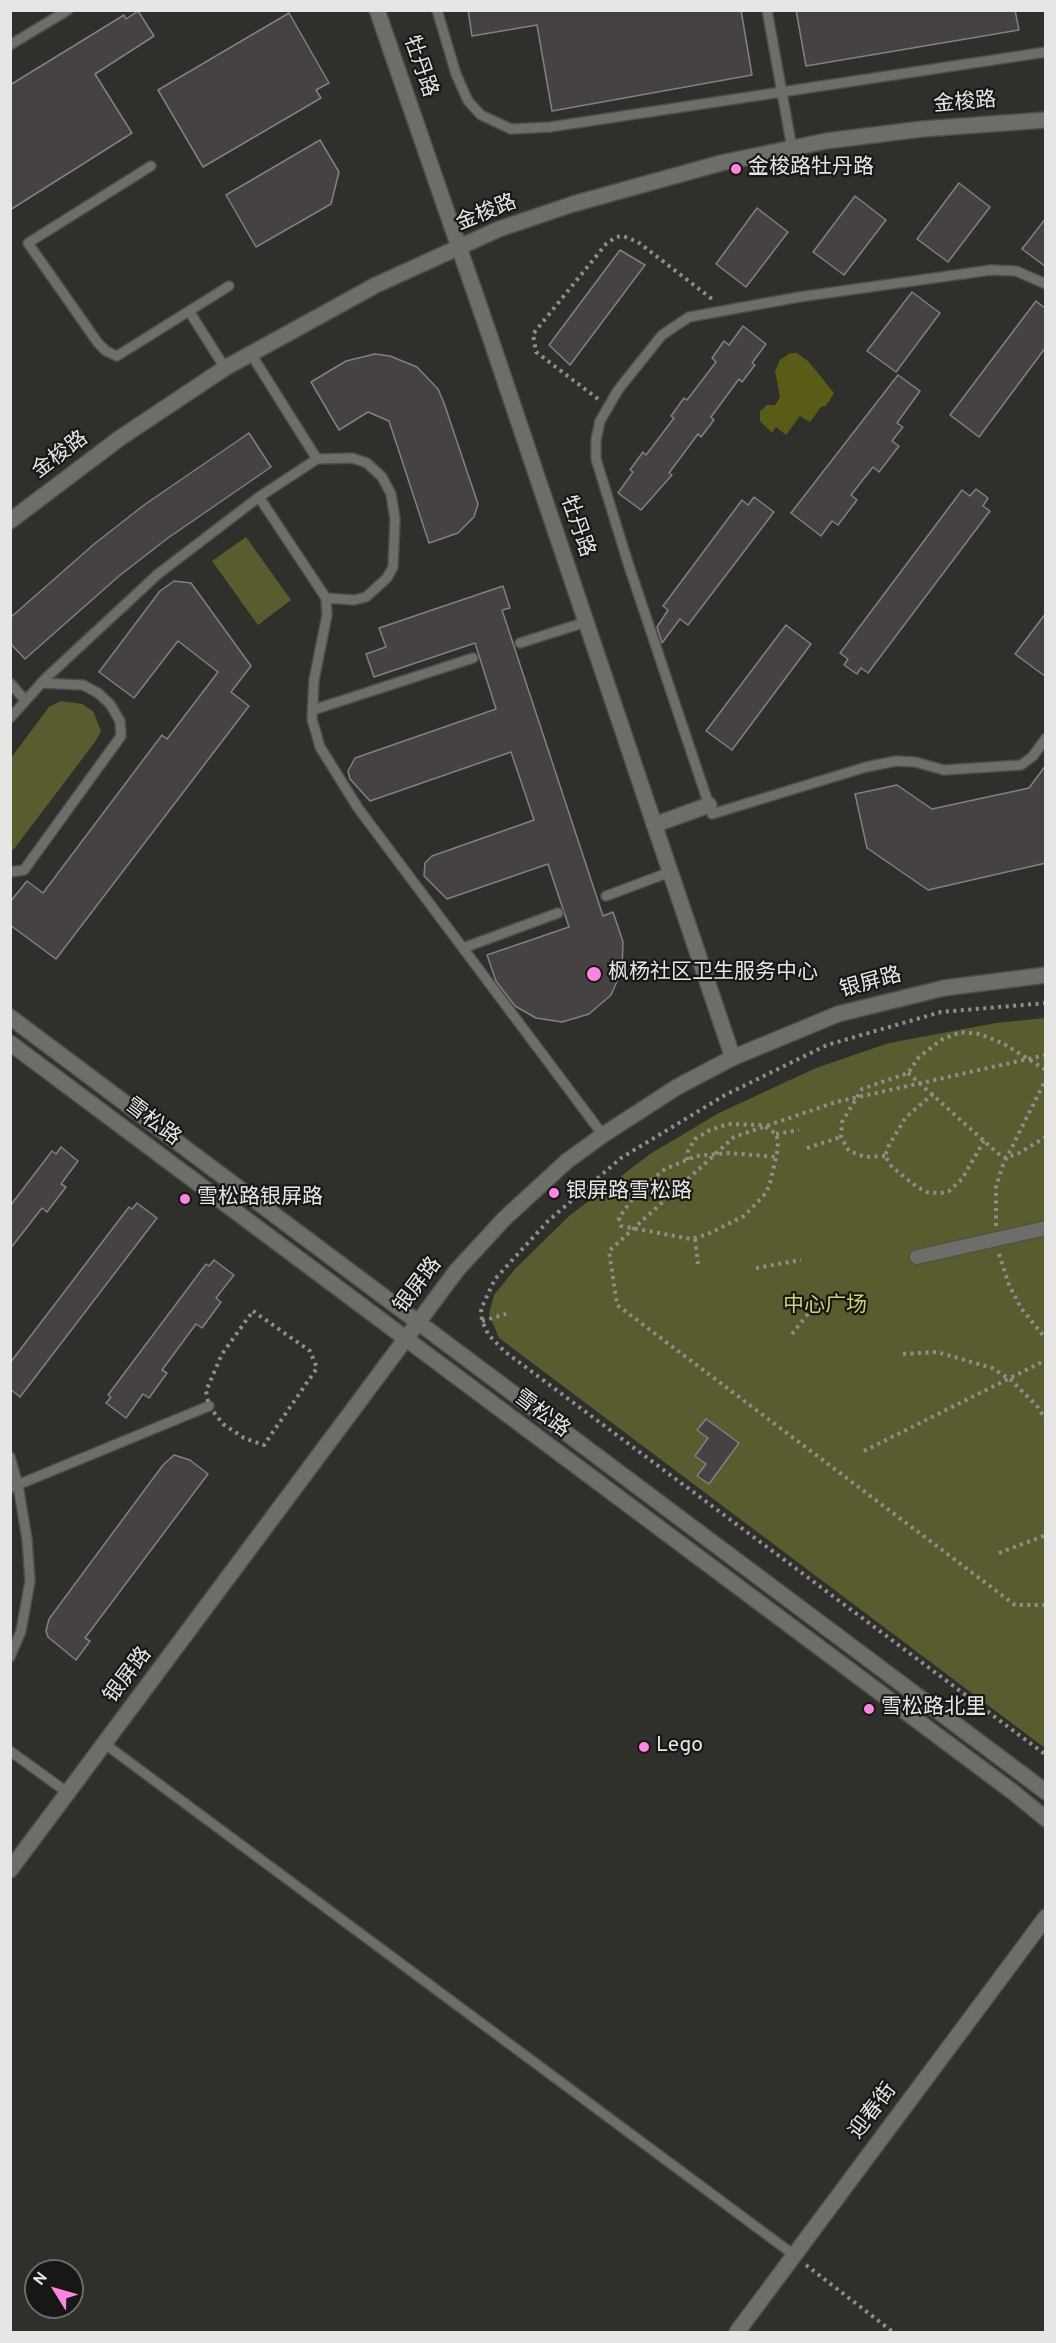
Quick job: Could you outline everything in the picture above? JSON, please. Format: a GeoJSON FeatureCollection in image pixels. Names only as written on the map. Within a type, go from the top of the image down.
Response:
{"type":"FeatureCollection","features":[{"type":"Feature","properties":{"kind":"street","name":"牡丹路"},"geometry":{"type":"LineString","coordinates":[[377,10],[733,1058]]}},
{"type":"Feature","properties":{"kind":"street","name":"金梭路"},"geometry":{"type":"LineString","coordinates":[[10,521],[120,438],[225,368],[376,285],[499,229],[573,204],[721,163],[792,148],[922,129],[1046,120]]}},
{"type":"Feature","properties":{"kind":"street"},"geometry":{"type":"LineString","coordinates":[[654,825],[709,805]]}},
{"type":"Feature","properties":{"kind":"street","name":"银屏路"},"geometry":{"type":"LineString","coordinates":[[10,1870],[457,1270],[504,1219],[567,1161],[676,1087],[733,1058],[850,1011],[944,988],[1046,975]]}},
{"type":"Feature","properties":{"kind":"street","name":"雪松路"},"geometry":{"type":"LineString","coordinates":[[10,1017],[1046,1792]]}},
{"type":"Feature","properties":{"kind":"street","name":"雪松路"},"geometry":{"type":"LineString","coordinates":[[10,1043],[1013,1792],[1046,1820]]}},
{"type":"Feature","properties":{"kind":"street"},"geometry":{"type":"LineString","coordinates":[[917,1257],[1046,1228]]}},
{"type":"Feature","properties":{"kind":"street","name":"迎春街"},"geometry":{"type":"LineString","coordinates":[[737,2332],[1046,1917]]}},
{"type":"Feature","properties":{"kind":"lane"},"geometry":{"type":"LineString","coordinates":[[10,45],[68,10]]}},
{"type":"Feature","properties":{"kind":"lane"},"geometry":{"type":"LineString","coordinates":[[436,10],[456,74],[468,101],[481,115],[494,124],[511,129],[550,127],[1046,52]]}},
{"type":"Feature","properties":{"kind":"lane"},"geometry":{"type":"LineString","coordinates":[[767,10],[792,148]]}},
{"type":"Feature","properties":{"kind":"lane"},"geometry":{"type":"LineString","coordinates":[[151,166],[28,243],[98,343],[110,354],[117,356],[229,286]]}},
{"type":"Feature","properties":{"kind":"lane"},"geometry":{"type":"LineString","coordinates":[[1046,284],[1016,271],[992,270],[798,297],[689,317],[662,336],[608,406],[596,440],[596,459],[628,563],[712,814],[866,767],[896,761],[915,762],[944,770],[1021,765],[1033,756],[1046,738]]}},
{"type":"Feature","properties":{"kind":"lane"},"geometry":{"type":"LineString","coordinates":[[189,311],[225,368]]}},
{"type":"Feature","properties":{"kind":"lane"},"geometry":{"type":"LineString","coordinates":[[251,354],[317,459]]}},
{"type":"Feature","properties":{"kind":"lane"},"geometry":{"type":"LineString","coordinates":[[10,718],[41,683],[158,574],[259,497],[317,459],[352,459],[367,463],[382,477],[391,494],[395,519],[393,567],[387,578],[366,597],[354,600],[326,598]]}},
{"type":"Feature","properties":{"kind":"lane"},"geometry":{"type":"LineString","coordinates":[[259,497],[326,598],[327,615],[314,680],[312,719],[320,747],[358,808],[603,1135]]}},
{"type":"Feature","properties":{"kind":"lane"},"geometry":{"type":"LineString","coordinates":[[520,643],[586,622]]}},
{"type":"Feature","properties":{"kind":"lane"},"geometry":{"type":"LineString","coordinates":[[313,710],[473,658]]}},
{"type":"Feature","properties":{"kind":"lane"},"geometry":{"type":"LineString","coordinates":[[10,683],[25,700]]}},
{"type":"Feature","properties":{"kind":"lane"},"geometry":{"type":"LineString","coordinates":[[10,872],[24,870],[121,736],[120,721],[110,704],[98,693],[83,685],[41,683]]}},
{"type":"Feature","properties":{"kind":"lane"},"geometry":{"type":"LineString","coordinates":[[606,896],[670,873]]}},
{"type":"Feature","properties":{"kind":"lane"},"geometry":{"type":"LineString","coordinates":[[463,948],[558,913]]}},
{"type":"Feature","properties":{"kind":"lane"},"geometry":{"type":"LineString","coordinates":[[14,1486],[209,1406]]}},
{"type":"Feature","properties":{"kind":"lane"},"geometry":{"type":"LineString","coordinates":[[10,1457],[14,1486],[27,1539],[30,1581],[21,1631],[10,1657]]}},
{"type":"Feature","properties":{"kind":"lane"},"geometry":{"type":"LineString","coordinates":[[105,1744],[794,2255]]}},
{"type":"Feature","properties":{"kind":"lane"},"geometry":{"type":"LineString","coordinates":[[10,1751],[68,1793]]}},
{"type":"Feature","properties":{"kind":"path"},"geometry":{"type":"LineString","coordinates":[[608,406],[536,352],[533,334],[606,244],[616,237],[623,236],[639,242],[727,311]]}},
{"type":"Feature","properties":{"kind":"path"},"geometry":{"type":"LineString","coordinates":[[1046,1003],[941,1012],[827,1045],[724,1095],[621,1158],[548,1221],[495,1279],[484,1302],[482,1321],[488,1334],[504,1351],[1046,1755]]}},
{"type":"Feature","properties":{"kind":"path"},"geometry":{"type":"LineString","coordinates":[[885,1156],[854,1155],[841,1137],[842,1122],[857,1097],[868,1086],[908,1073],[928,1048],[960,1032],[980,1034],[1004,1044],[1046,1070]]}},
{"type":"Feature","properties":{"kind":"path"},"geometry":{"type":"LineString","coordinates":[[1046,1055],[857,1097],[734,1137],[609,1251],[617,1305],[1015,1605],[1046,1605]]}},
{"type":"Feature","properties":{"kind":"path"},"geometry":{"type":"LineString","coordinates":[[908,1073],[921,1082],[996,1153],[1006,1158]]}},
{"type":"Feature","properties":{"kind":"path"},"geometry":{"type":"LineString","coordinates":[[1046,1079],[1006,1158],[996,1187],[996,1239],[999,1259],[1022,1308],[1046,1339]]}},
{"type":"Feature","properties":{"kind":"path"},"geometry":{"type":"LineString","coordinates":[[885,1156],[906,1117],[933,1094]]}},
{"type":"Feature","properties":{"kind":"path"},"geometry":{"type":"LineString","coordinates":[[687,1160],[692,1144],[710,1130],[728,1124],[765,1126],[776,1134],[778,1141],[776,1157],[770,1183],[762,1198],[744,1216],[695,1239],[621,1226],[619,1218],[642,1188],[665,1169],[687,1160],[714,1154],[776,1157]]}},
{"type":"Feature","properties":{"kind":"path"},"geometry":{"type":"LineString","coordinates":[[776,1134],[799,1130]]}},
{"type":"Feature","properties":{"kind":"path"},"geometry":{"type":"LineString","coordinates":[[807,1148],[841,1137]]}},
{"type":"Feature","properties":{"kind":"path"},"geometry":{"type":"LineString","coordinates":[[1006,1158],[1046,1137]]}},
{"type":"Feature","properties":{"kind":"path"},"geometry":{"type":"LineString","coordinates":[[885,1156],[892,1167],[917,1187],[927,1192],[942,1193],[949,1191],[962,1179],[984,1141]]}},
{"type":"Feature","properties":{"kind":"path"},"geometry":{"type":"LineString","coordinates":[[695,1239],[698,1264]]}},
{"type":"Feature","properties":{"kind":"path"},"geometry":{"type":"LineString","coordinates":[[756,1268],[801,1260]]}},
{"type":"Feature","properties":{"kind":"path"},"geometry":{"type":"LineString","coordinates":[[792,1334],[819,1300]]}},
{"type":"Feature","properties":{"kind":"path"},"geometry":{"type":"LineString","coordinates":[[253,1311],[310,1351],[317,1368],[264,1445],[232,1431],[214,1415],[209,1406],[207,1391],[212,1372],[253,1311]]}},
{"type":"Feature","properties":{"kind":"path"},"geometry":{"type":"LineString","coordinates":[[482,1321],[506,1314]]}},
{"type":"Feature","properties":{"kind":"path"},"geometry":{"type":"LineString","coordinates":[[903,1354],[937,1352],[992,1368],[1009,1378],[1037,1406],[1046,1420]]}},
{"type":"Feature","properties":{"kind":"path"},"geometry":{"type":"LineString","coordinates":[[864,1451],[1046,1360]]}},
{"type":"Feature","properties":{"kind":"path"},"geometry":{"type":"LineString","coordinates":[[999,1553],[1046,1535]]}},
{"type":"Feature","properties":{"kind":"path"},"geometry":{"type":"LineString","coordinates":[[794,2255],[893,2332]]}},
{"type":"Feature","properties":{"kind":"green space"},"geometry":{"type":"Polygon","coordinates":[[[246,537],[291,600],[258,625],[212,561],[246,537]]]}},
{"type":"Feature","properties":{"kind":"green space"},"geometry":{"type":"Polygon","coordinates":[[[61,701],[82,704],[93,711],[101,731],[95,742],[11,850],[11,758],[49,707],[61,701]]]}},
{"type":"Feature","properties":{"kind":"green space","name":"中心广场"},"geometry":{"type":"Polygon","coordinates":[[[1045,1018],[1045,1748],[499,1338],[489,1314],[494,1295],[515,1269],[569,1216],[650,1154],[719,1113],[816,1068],[889,1043],[996,1023],[1045,1018]]]}},
{"type":"Feature","properties":{"kind":"shaded area"},"geometry":{"type":"Polygon","coordinates":[[[790,353],[797,353],[809,362],[834,393],[826,406],[821,407],[810,422],[800,416],[786,435],[776,427],[772,433],[760,421],[760,411],[767,405],[775,405],[780,397],[775,371],[780,360],[790,353]]]}},
{"type":"Feature","properties":{"kind":"building"},"geometry":{"type":"Polygon","coordinates":[[[468,10],[741,10],[752,75],[552,111],[537,25],[472,36],[468,10]]]}},
{"type":"Feature","properties":{"kind":"building"},"geometry":{"type":"Polygon","coordinates":[[[796,10],[1015,10],[1019,30],[806,66],[796,10]]]}},
{"type":"Feature","properties":{"kind":"building"},"geometry":{"type":"Polygon","coordinates":[[[138,11],[154,36],[95,74],[132,133],[10,210],[10,85],[124,15],[126,19],[138,11]]]}},
{"type":"Feature","properties":{"kind":"building"},"geometry":{"type":"Polygon","coordinates":[[[289,13],[329,83],[316,90],[321,98],[203,167],[158,90],[289,13]]]}},
{"type":"Feature","properties":{"kind":"building"},"geometry":{"type":"Polygon","coordinates":[[[320,140],[339,172],[331,204],[256,247],[226,195],[320,140]]]}},
{"type":"Feature","properties":{"kind":"building"},"geometry":{"type":"Polygon","coordinates":[[[959,183],[990,207],[948,262],[917,239],[959,183]]]}},
{"type":"Feature","properties":{"kind":"building"},"geometry":{"type":"Polygon","coordinates":[[[855,196],[886,220],[844,275],[813,252],[855,196]]]}},
{"type":"Feature","properties":{"kind":"building"},"geometry":{"type":"Polygon","coordinates":[[[757,208],[788,232],[746,287],[716,264],[757,208]]]}},
{"type":"Feature","properties":{"kind":"building"},"geometry":{"type":"Polygon","coordinates":[[[1046,218],[1046,267],[1022,249],[1046,218]]]}},
{"type":"Feature","properties":{"kind":"building"},"geometry":{"type":"Polygon","coordinates":[[[620,250],[645,265],[570,365],[549,345],[620,250]]]}},
{"type":"Feature","properties":{"kind":"building"},"geometry":{"type":"Polygon","coordinates":[[[912,292],[940,313],[896,372],[867,351],[912,292]]]}},
{"type":"Feature","properties":{"kind":"building"},"geometry":{"type":"Polygon","coordinates":[[[1036,301],[1046,309],[1046,347],[979,437],[950,415],[1036,301]]]}},
{"type":"Feature","properties":{"kind":"building"},"geometry":{"type":"Polygon","coordinates":[[[743,326],[766,344],[752,363],[755,365],[742,382],[739,379],[711,417],[714,420],[701,437],[698,434],[669,473],[672,475],[641,510],[618,493],[633,472],[630,470],[643,452],[646,455],[674,418],[671,416],[684,398],[687,400],[716,362],[712,358],[724,341],[729,345],[743,326]]]}},
{"type":"Feature","properties":{"kind":"building"},"geometry":{"type":"Polygon","coordinates":[[[375,354],[390,356],[417,367],[438,389],[478,504],[474,517],[458,533],[429,543],[389,421],[368,412],[339,430],[311,382],[346,361],[375,354]]]}},
{"type":"Feature","properties":{"kind":"building"},"geometry":{"type":"Polygon","coordinates":[[[898,375],[920,391],[897,423],[903,427],[892,441],[899,446],[879,472],[873,467],[851,495],[857,500],[838,525],[832,521],[821,536],[791,513],[898,375]]]}},
{"type":"Feature","properties":{"kind":"building"},"geometry":{"type":"Polygon","coordinates":[[[249,433],[271,467],[168,538],[119,576],[25,659],[10,643],[10,618],[93,545],[144,505],[249,433]]]}},
{"type":"Feature","properties":{"kind":"building"},"geometry":{"type":"Polygon","coordinates":[[[976,489],[988,498],[983,506],[990,511],[868,673],[861,668],[857,674],[844,665],[848,659],[840,653],[962,490],[970,496],[976,489]]]}},
{"type":"Feature","properties":{"kind":"building"},"geometry":{"type":"Polygon","coordinates":[[[754,497],[774,512],[688,625],[680,619],[662,643],[657,627],[668,610],[663,606],[742,500],[748,505],[754,497]]]}},
{"type":"Feature","properties":{"kind":"building"},"geometry":{"type":"Polygon","coordinates":[[[174,581],[191,583],[251,666],[231,692],[249,706],[56,959],[10,925],[10,902],[27,881],[43,893],[162,735],[167,739],[218,672],[178,641],[134,698],[99,672],[160,591],[174,581]]]}},
{"type":"Feature","properties":{"kind":"building"},"geometry":{"type":"Polygon","coordinates":[[[503,586],[510,608],[502,610],[603,916],[613,912],[623,942],[622,970],[611,995],[589,1014],[562,1022],[536,1018],[515,1006],[496,981],[487,955],[569,927],[548,864],[447,899],[424,876],[425,863],[432,856],[534,820],[511,752],[370,801],[350,779],[348,771],[355,758],[496,709],[475,643],[374,677],[366,654],[386,647],[379,628],[503,586]]]}},
{"type":"Feature","properties":{"kind":"building"},"geometry":{"type":"Polygon","coordinates":[[[1046,613],[1046,677],[1015,654],[1046,613]]]}},
{"type":"Feature","properties":{"kind":"building"},"geometry":{"type":"Polygon","coordinates":[[[786,625],[811,644],[732,750],[706,731],[786,625]]]}},
{"type":"Feature","properties":{"kind":"building"},"geometry":{"type":"Polygon","coordinates":[[[1046,765],[1046,863],[928,890],[867,848],[855,794],[897,785],[932,809],[1029,788],[1046,765]]]}},
{"type":"Feature","properties":{"kind":"building"},"geometry":{"type":"Polygon","coordinates":[[[61,1147],[78,1161],[61,1184],[66,1187],[47,1212],[42,1208],[10,1249],[10,1206],[52,1151],[56,1154],[61,1147]]]}},
{"type":"Feature","properties":{"kind":"building"},"geometry":{"type":"Polygon","coordinates":[[[137,1203],[157,1218],[20,1397],[10,1389],[10,1363],[129,1207],[132,1209],[137,1203]]]}},
{"type":"Feature","properties":{"kind":"building"},"geometry":{"type":"Polygon","coordinates":[[[214,1260],[234,1275],[216,1298],[221,1302],[202,1328],[196,1324],[162,1370],[167,1373],[149,1398],[143,1394],[126,1418],[106,1403],[111,1397],[108,1395],[206,1264],[209,1266],[214,1260]]]}},
{"type":"Feature","properties":{"kind":"building"},"geometry":{"type":"Polygon","coordinates":[[[706,1419],[739,1443],[709,1484],[697,1476],[706,1464],[695,1456],[708,1438],[697,1430],[706,1419]]]}},
{"type":"Feature","properties":{"kind":"building"},"geometry":{"type":"Polygon","coordinates":[[[174,1455],[190,1460],[208,1474],[85,1638],[90,1641],[76,1660],[48,1637],[46,1631],[49,1619],[163,1465],[174,1455]]]}},
{"type":"Feature","properties":{"kind":"place","name":"金梭路牡丹路"},"geometry":{"type":"Point","coordinates":[736,169]}},
{"type":"Feature","properties":{"kind":"place","name":"枫杨社区卫生服务中心"},"geometry":{"type":"Point","coordinates":[594,974]}},
{"type":"Feature","properties":{"kind":"place","name":"银屏路雪松路"},"geometry":{"type":"Point","coordinates":[554,1193]}},
{"type":"Feature","properties":{"kind":"place","name":"雪松路银屏路"},"geometry":{"type":"Point","coordinates":[185,1199]}},
{"type":"Feature","properties":{"kind":"place","name":"雪松路北里"},"geometry":{"type":"Point","coordinates":[869,1709]}},
{"type":"Feature","properties":{"kind":"place","name":"Lego"},"geometry":{"type":"Point","coordinates":[644,1747]}}]}
